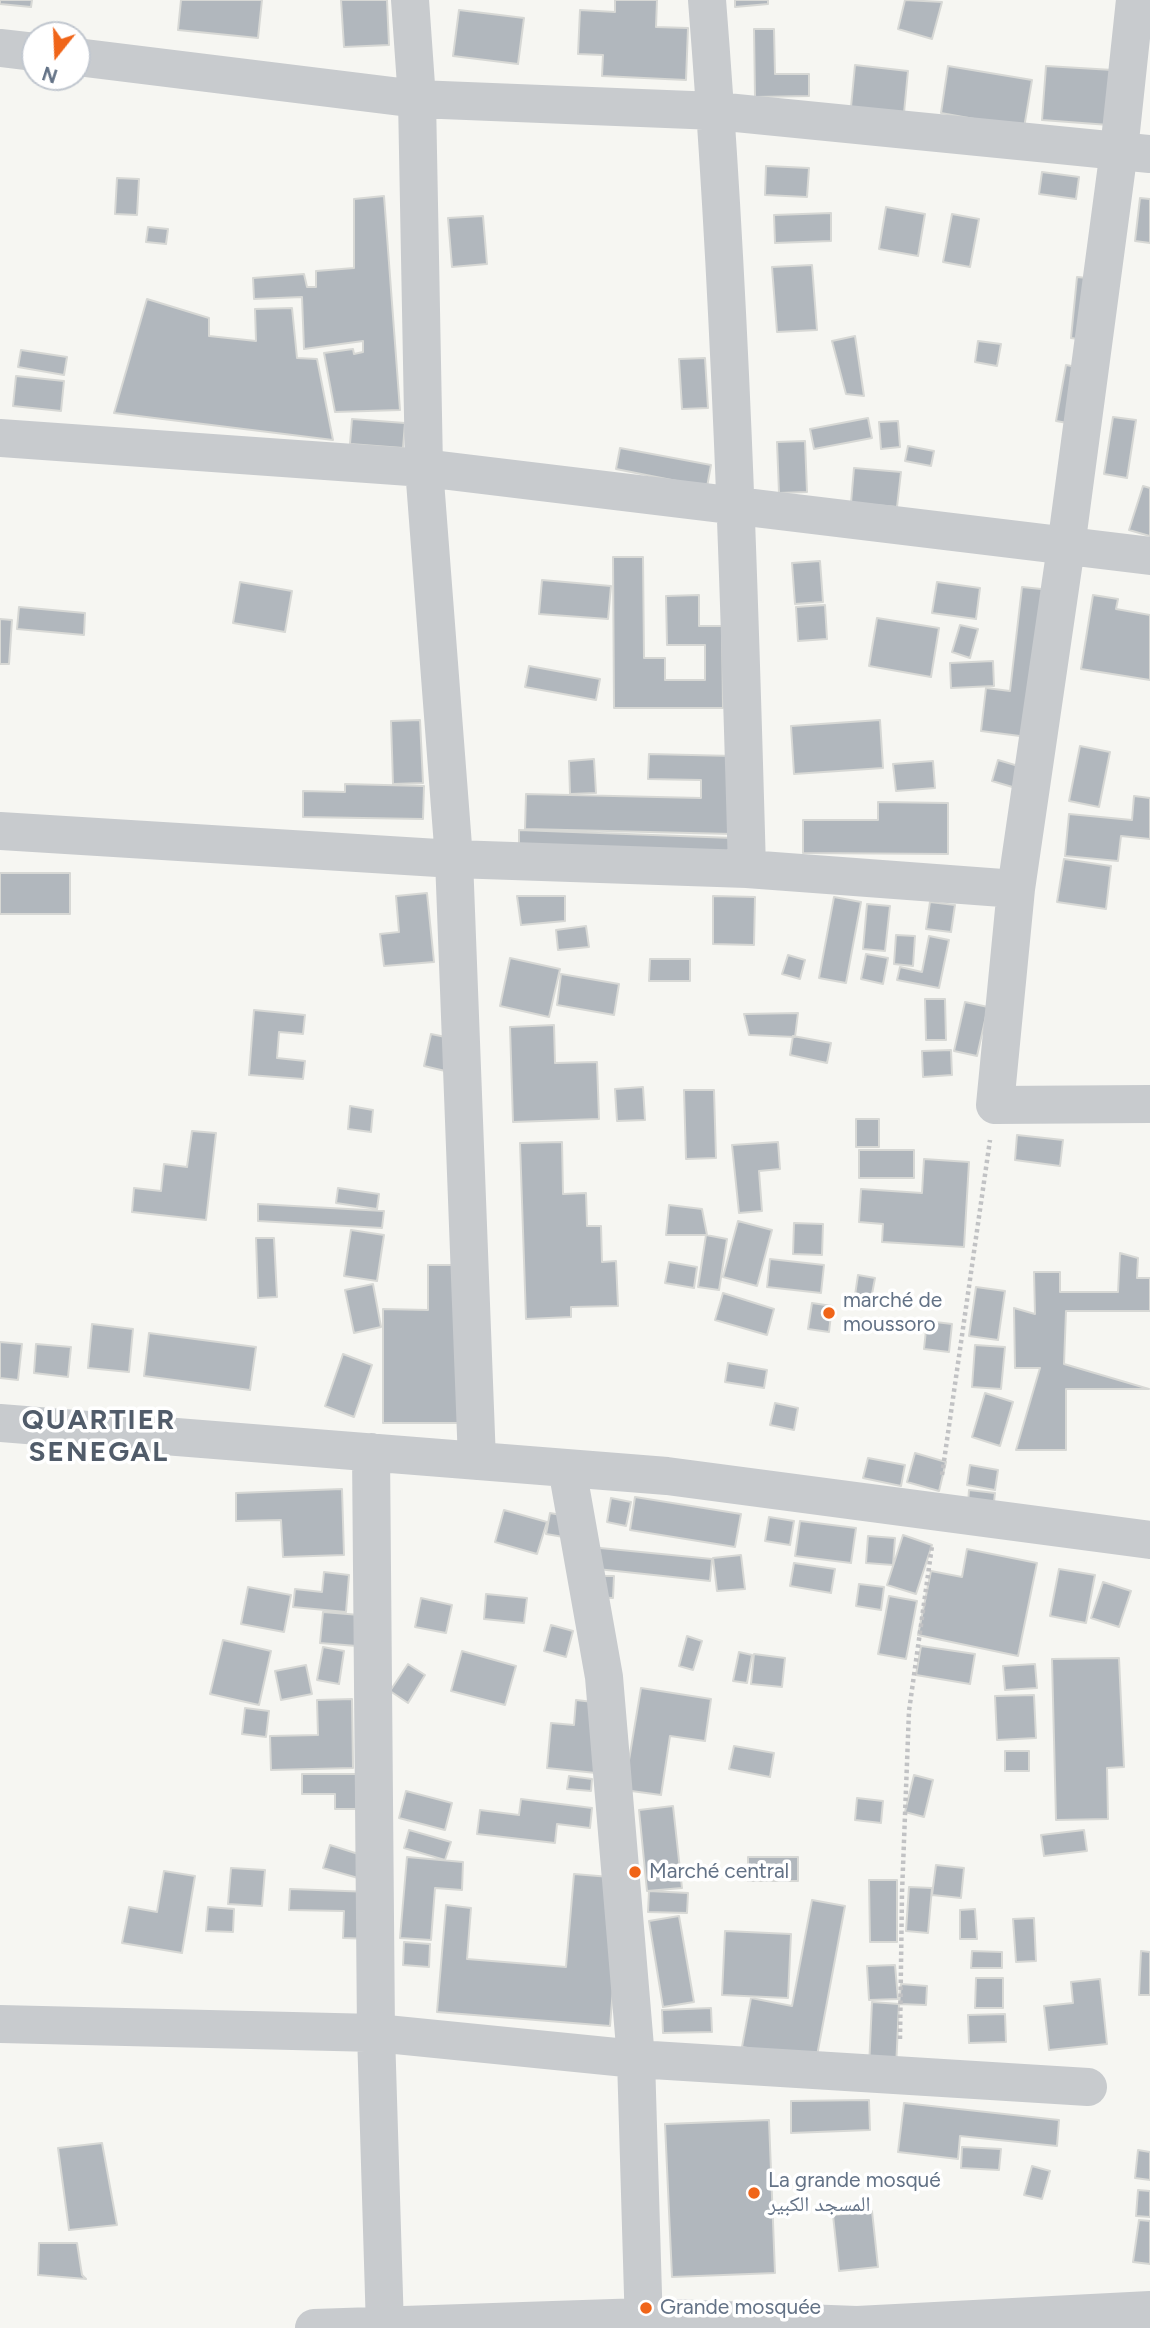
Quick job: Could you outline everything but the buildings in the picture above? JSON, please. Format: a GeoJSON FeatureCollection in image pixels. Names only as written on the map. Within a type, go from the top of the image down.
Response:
{"type":"FeatureCollection","features":[{"type":"Feature","properties":{"kind":"street"},"geometry":{"type":"LineString","coordinates":[[410,0],[417,99],[424,468],[454,859],[477,1461]]}},
{"type":"Feature","properties":{"kind":"street"},"geometry":{"type":"LineString","coordinates":[[707,0],[716,111],[737,508],[747,869]]}},
{"type":"Feature","properties":{"kind":"street"},"geometry":{"type":"LineString","coordinates":[[1135,0],[1134,152],[1066,547],[1016,889],[995,1105],[1150,1104]]}},
{"type":"Feature","properties":{"kind":"street"},"geometry":{"type":"LineString","coordinates":[[0,48],[21,50]]}},
{"type":"Feature","properties":{"kind":"street"},"geometry":{"type":"LineString","coordinates":[[91,59],[417,99],[716,111],[1134,152]]}},
{"type":"Feature","properties":{"kind":"street"},"geometry":{"type":"LineString","coordinates":[[0,439],[424,468],[1150,556]]}},
{"type":"Feature","properties":{"kind":"street"},"geometry":{"type":"LineString","coordinates":[[0,831],[454,859],[747,869],[1016,889]]}},
{"type":"Feature","properties":{"kind":"street"},"geometry":{"type":"LineString","coordinates":[[0,1423],[667,1476],[1150,1540]]}},
{"type":"Feature","properties":{"kind":"street"},"geometry":{"type":"LineString","coordinates":[[370,1452],[376,2033],[385,2327]]}},
{"type":"Feature","properties":{"kind":"street"},"geometry":{"type":"LineString","coordinates":[[567,1468],[604,1677],[636,2059],[643,2322]]}},
{"type":"Feature","properties":{"kind":"street"},"geometry":{"type":"LineString","coordinates":[[0,2024],[376,2033],[636,2059],[1088,2087]]}},
{"type":"Feature","properties":{"kind":"street"},"geometry":{"type":"LineString","coordinates":[[314,2328],[643,2322],[857,2325],[1095,2321],[1150,2310]]}},
{"type":"Feature","properties":{"kind":"path"},"geometry":{"type":"LineString","coordinates":[[900,2075],[902,1893],[909,1712],[995,1105]]}},
{"type":"Feature","properties":{"kind":"place","name":"marché de moussoro"},"geometry":{"type":"Point","coordinates":[829,1313]}},
{"type":"Feature","properties":{"kind":"place","name":"Marché central"},"geometry":{"type":"Point","coordinates":[635,1872]}},
{"type":"Feature","properties":{"kind":"place","name":"La grande mosqué المسجد الكبير"},"geometry":{"type":"Point","coordinates":[754,2193]}},
{"type":"Feature","properties":{"kind":"place","name":"Grande mosquée"},"geometry":{"type":"Point","coordinates":[646,2308]}},
{"type":"Feature","properties":{"kind":"district","name":"QUARTIER SENEGAL"},"geometry":{"type":"Point","coordinates":[99,1437]}}]}
